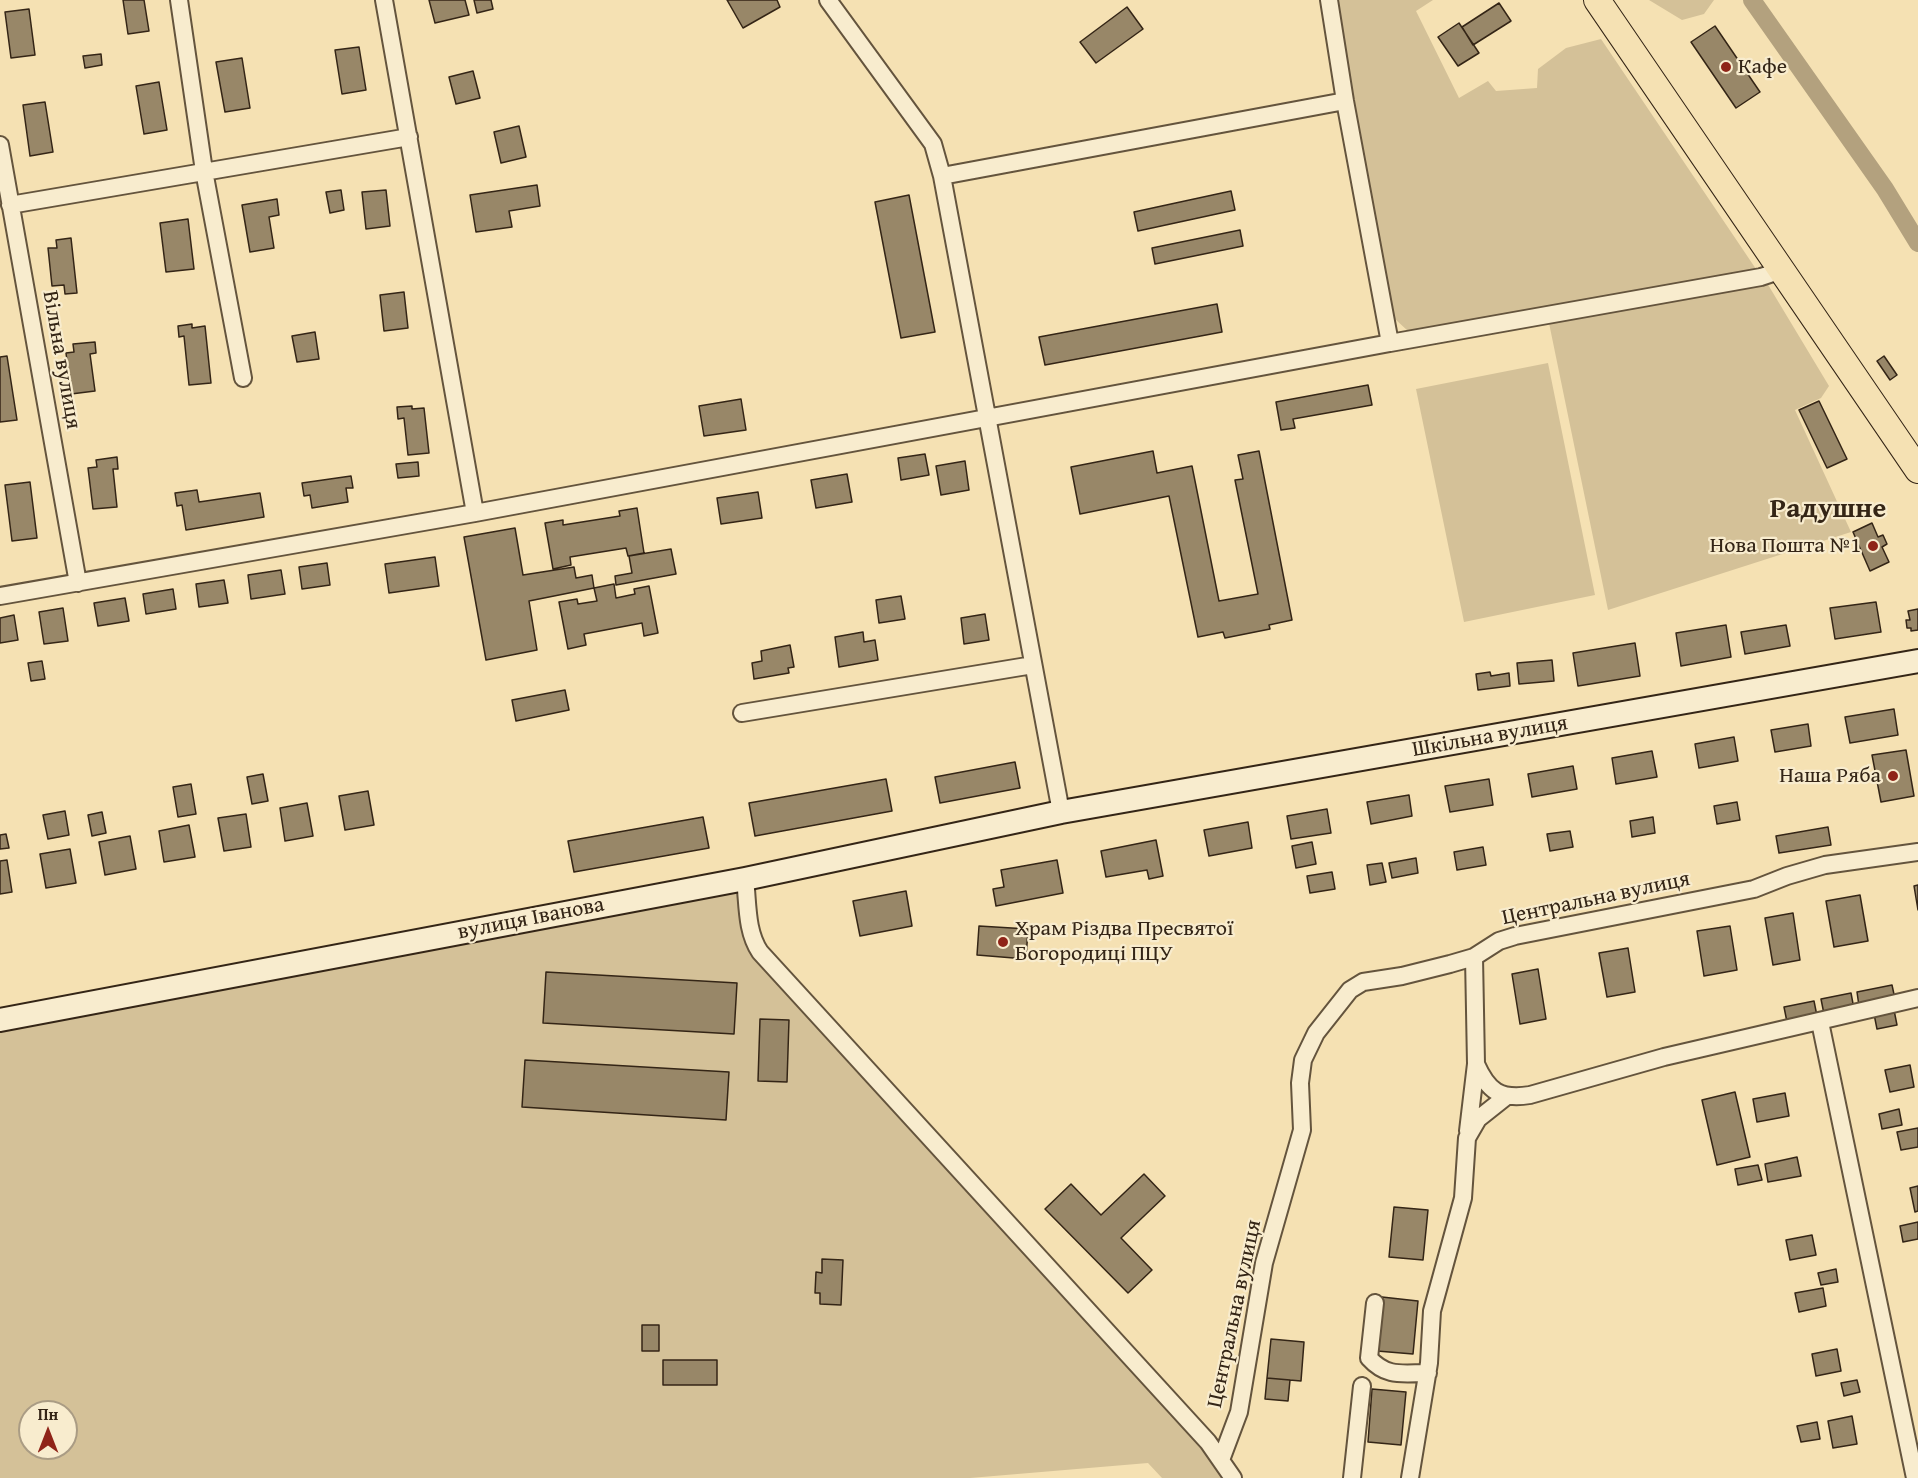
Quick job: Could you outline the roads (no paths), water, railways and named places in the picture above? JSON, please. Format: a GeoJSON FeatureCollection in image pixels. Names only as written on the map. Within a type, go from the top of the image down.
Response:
{"type":"FeatureCollection","features":[{"type":"Feature","properties":{"kind":"main road"},"geometry":{"type":"LineString","coordinates":[[1597,0],[1918,470]]}},
{"type":"Feature","properties":{"kind":"street"},"geometry":{"type":"LineString","coordinates":[[179,0],[204,171],[243,378]]}},
{"type":"Feature","properties":{"kind":"street"},"geometry":{"type":"LineString","coordinates":[[384,0],[475,513]]}},
{"type":"Feature","properties":{"kind":"street"},"geometry":{"type":"LineString","coordinates":[[828,0],[933,144],[942,176],[1061,812]]}},
{"type":"Feature","properties":{"kind":"street"},"geometry":{"type":"LineString","coordinates":[[1329,0],[1345,101],[1390,344]]}},
{"type":"Feature","properties":{"kind":"street"},"geometry":{"type":"LineString","coordinates":[[942,176],[1345,101]]}},
{"type":"Feature","properties":{"kind":"street"},"geometry":{"type":"LineString","coordinates":[[10,205],[409,136]]}},
{"type":"Feature","properties":{"kind":"street","name":"Вільна вулиця"},"geometry":{"type":"LineString","coordinates":[[0,145],[78,583]]}},
{"type":"Feature","properties":{"kind":"street"},"geometry":{"type":"LineString","coordinates":[[0,596],[475,513],[1761,278],[1782,270]]}},
{"type":"Feature","properties":{"kind":"street","name":"Шкільна вулиця"},"geometry":{"type":"LineString","coordinates":[[1061,812],[1918,661]]}},
{"type":"Feature","properties":{"kind":"street"},"geometry":{"type":"LineString","coordinates":[[742,713],[1034,665]]}},
{"type":"Feature","properties":{"kind":"street","name":"вулиця Іванова"},"geometry":{"type":"LineString","coordinates":[[0,1020],[745,879],[1061,812]]}},
{"type":"Feature","properties":{"kind":"street","name":"Центральна вулиця"},"geometry":{"type":"LineString","coordinates":[[1221,1460],[1239,1412],[1264,1263],[1302,1130],[1300,1083],[1303,1060],[1316,1033],[1350,990],[1363,982],[1425,971],[1474,957],[1499,941],[1515,936],[1754,889],[1825,865],[1918,852]]}},
{"type":"Feature","properties":{"kind":"street"},"geometry":{"type":"LineString","coordinates":[[745,879],[752,937],[760,952],[1208,1442],[1233,1478]]}},
{"type":"Feature","properties":{"kind":"street"},"geometry":{"type":"LineString","coordinates":[[1410,1478],[1428,1373],[1431,1311],[1463,1198],[1467,1138],[1476,1064],[1474,957]]}},
{"type":"Feature","properties":{"kind":"street"},"geometry":{"type":"LineString","coordinates":[[1476,1064],[1482,1077],[1491,1088],[1514,1098],[1664,1057],[1918,998]]}},
{"type":"Feature","properties":{"kind":"street"},"geometry":{"type":"LineString","coordinates":[[1820,1022],[1915,1478]]}},
{"type":"Feature","properties":{"kind":"street"},"geometry":{"type":"LineString","coordinates":[[1467,1138],[1478,1119],[1508,1096]]}},
{"type":"Feature","properties":{"kind":"street"},"geometry":{"type":"LineString","coordinates":[[1375,1303],[1369,1358],[1378,1368],[1388,1372],[1428,1373]]}},
{"type":"Feature","properties":{"kind":"street"},"geometry":{"type":"LineString","coordinates":[[1353,1478],[1362,1386]]}},
{"type":"Feature","properties":{"kind":"waterway"},"geometry":{"type":"LineString","coordinates":[[1752,0],[1885,189],[1918,243]]}},
{"type":"Feature","properties":{"kind":"place","name":"Кафе"},"geometry":{"type":"Point","coordinates":[1726,67]}},
{"type":"Feature","properties":{"kind":"place","name":"Нова Пошта №1"},"geometry":{"type":"Point","coordinates":[1873,546]}},
{"type":"Feature","properties":{"kind":"place","name":"Наша Ряба"},"geometry":{"type":"Point","coordinates":[1893,776]}},
{"type":"Feature","properties":{"kind":"place","name":"Храм Різдва Пресвятої Богородиці ПЦУ"},"geometry":{"type":"Point","coordinates":[1003,942]}},
{"type":"Feature","properties":{"kind":"district","name":"Радушне"},"geometry":{"type":"Point","coordinates":[1828,510]}}]}
